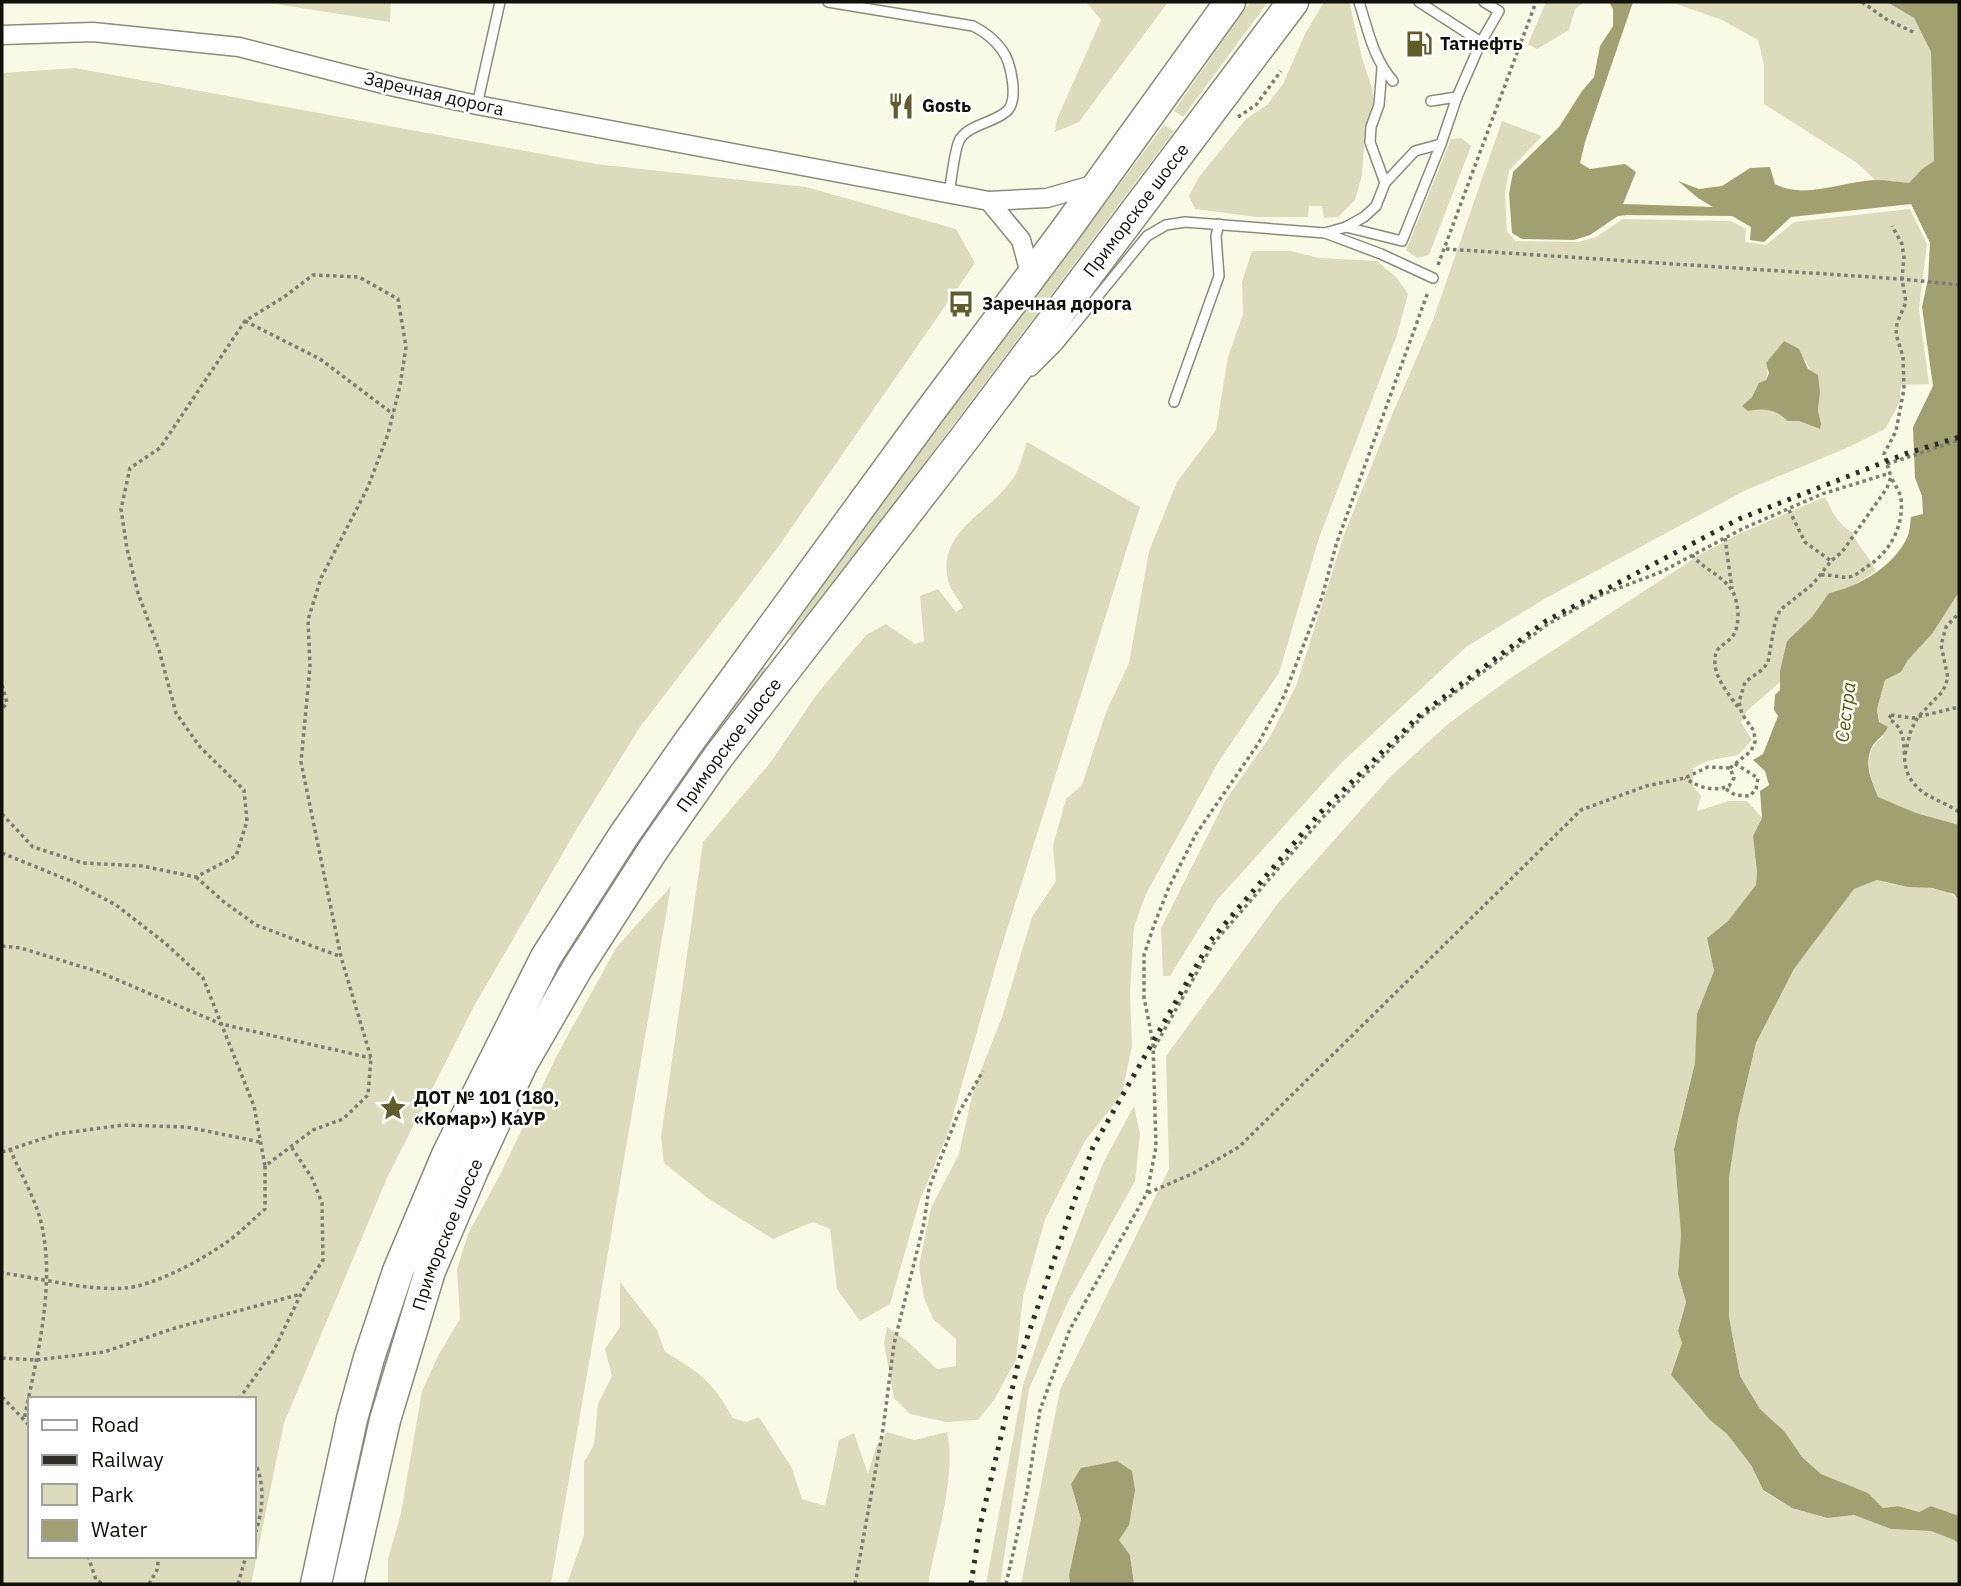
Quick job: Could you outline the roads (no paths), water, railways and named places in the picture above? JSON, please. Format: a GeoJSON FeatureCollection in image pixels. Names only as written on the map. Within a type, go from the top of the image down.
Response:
{"type":"FeatureCollection","features":[{"type":"Feature","properties":{"kind":"highway","name":"Приморское шоссе"},"geometry":{"type":"LineString","coordinates":[[316,1584],[352,1419],[398,1271],[447,1155],[497,1050],[546,957],[640,812],[762,641],[1230,2]]}},
{"type":"Feature","properties":{"kind":"highway","name":"Приморское шоссе"},"geometry":{"type":"LineString","coordinates":[[348,1584],[385,1420],[430,1271],[522,1064],[578,967],[653,850],[718,757],[964,439],[1293,2]]}},
{"type":"Feature","properties":{"kind":"highway"},"geometry":{"type":"LineString","coordinates":[[762,641],[792,663]]}},
{"type":"Feature","properties":{"kind":"street","name":"Заречная дорога"},"geometry":{"type":"LineString","coordinates":[[2,36],[93,32],[239,47],[477,105],[989,201],[1047,198],[1099,183]]}},
{"type":"Feature","properties":{"kind":"street"},"geometry":{"type":"LineString","coordinates":[[989,201],[1021,240],[1031,277]]}},
{"type":"Feature","properties":{"kind":"lane"},"geometry":{"type":"LineString","coordinates":[[477,105],[500,2]]}},
{"type":"Feature","properties":{"kind":"lane"},"geometry":{"type":"LineString","coordinates":[[828,2],[973,26],[985,32],[1004,52],[1014,90],[1014,101],[1007,111],[967,132],[959,140],[949,192]]}},
{"type":"Feature","properties":{"kind":"lane"},"geometry":{"type":"LineString","coordinates":[[1360,2],[1375,54],[1382,68],[1393,80]]}},
{"type":"Feature","properties":{"kind":"lane"},"geometry":{"type":"LineString","coordinates":[[1419,2],[1481,42]]}},
{"type":"Feature","properties":{"kind":"lane"},"geometry":{"type":"LineString","coordinates":[[1346,226],[1402,241],[1457,97],[1481,42],[1499,11],[1484,2]]}},
{"type":"Feature","properties":{"kind":"lane"},"geometry":{"type":"LineString","coordinates":[[1382,68],[1379,105],[1371,127],[1370,142],[1385,183]]}},
{"type":"Feature","properties":{"kind":"lane"},"geometry":{"type":"LineString","coordinates":[[1431,101],[1457,97]]}},
{"type":"Feature","properties":{"kind":"lane"},"geometry":{"type":"LineString","coordinates":[[1325,233],[1364,217],[1376,206],[1385,183],[1415,151],[1441,144]]}},
{"type":"Feature","properties":{"kind":"lane"},"geometry":{"type":"LineString","coordinates":[[964,439],[1058,345],[1147,236],[1166,225],[1219,224],[1325,233],[1381,254],[1433,278]]}},
{"type":"Feature","properties":{"kind":"lane"},"geometry":{"type":"LineString","coordinates":[[1174,402],[1219,276],[1216,236],[1219,224]]}},
{"type":"Feature","properties":{"kind":"water","name":"Сестра"},"geometry":{"type":"Polygon","coordinates":[[[1609,2],[1633,2],[1580,163],[1590,169],[1625,164],[1636,172],[1623,204],[1713,207],[1678,181],[1699,189],[1722,186],[1750,168],[1770,167],[1775,184],[1798,190],[1875,180],[1909,183],[1934,161],[1931,52],[1914,18],[1887,2],[1959,2],[1959,592],[1932,634],[1908,660],[1901,672],[1885,680],[1877,709],[1879,722],[1888,727],[1873,745],[1868,764],[1878,797],[1916,813],[1959,825],[1959,901],[1954,894],[1932,888],[1908,887],[1877,880],[1854,889],[1794,969],[1756,1043],[1738,1119],[1729,1178],[1729,1317],[1740,1376],[1760,1409],[1785,1432],[1802,1457],[1821,1474],[1868,1493],[1883,1508],[1898,1506],[1919,1512],[1931,1506],[1959,1516],[1959,1544],[1931,1531],[1891,1529],[1854,1515],[1827,1518],[1792,1508],[1763,1490],[1751,1465],[1727,1434],[1710,1420],[1671,1375],[1682,1343],[1678,1331],[1686,1302],[1678,1274],[1681,1234],[1674,1149],[1695,1063],[1697,1014],[1714,971],[1707,938],[1728,921],[1756,885],[1753,836],[1762,818],[1760,791],[1769,785],[1765,771],[1753,760],[1763,754],[1778,716],[1774,710],[1775,695],[1780,690],[1780,671],[1787,641],[1812,617],[1829,593],[1863,581],[1884,567],[1907,538],[1911,517],[1923,514],[1922,496],[1915,478],[1913,427],[1933,386],[1922,307],[1928,279],[1930,243],[1911,204],[1791,217],[1764,242],[1750,240],[1751,227],[1732,216],[1618,216],[1590,235],[1574,240],[1522,239],[1512,233],[1509,194],[1513,172],[1559,127],[1594,77],[1600,46],[1613,26],[1613,9],[1609,2]]]}},
{"type":"Feature","properties":{"kind":"water"},"geometry":{"type":"Polygon","coordinates":[[[1784,341],[1799,349],[1808,369],[1818,375],[1820,429],[1799,421],[1788,421],[1770,410],[1748,411],[1742,406],[1752,397],[1759,383],[1766,380],[1769,373],[1766,363],[1784,341]]]}},
{"type":"Feature","properties":{"kind":"water"},"geometry":{"type":"Polygon","coordinates":[[[1117,1461],[1132,1471],[1135,1490],[1129,1525],[1119,1540],[1130,1555],[1134,1584],[1070,1584],[1069,1575],[1081,1519],[1071,1484],[1081,1468],[1117,1461]]]}},
{"type":"Feature","properties":{"kind":"railway"},"geometry":{"type":"LineString","coordinates":[[971,1584],[980,1526],[1018,1364],[1093,1147],[1211,940],[1320,813],[1421,714],[1546,621],[1739,519],[1905,454],[1959,437]]}},
{"type":"Feature","properties":{"kind":"place","name":"Татнефть"},"geometry":{"type":"Point","coordinates":[1419,44]}},
{"type":"Feature","properties":{"kind":"place","name":"Gostь"},"geometry":{"type":"Point","coordinates":[901,106]}},
{"type":"Feature","properties":{"kind":"place","name":"Заречная дорога"},"geometry":{"type":"Point","coordinates":[961,304]}},
{"type":"Feature","properties":{"kind":"place","name":"ДОТ № 101 (180, «Комар») КаУР"},"geometry":{"type":"Point","coordinates":[393,1108]}}]}
